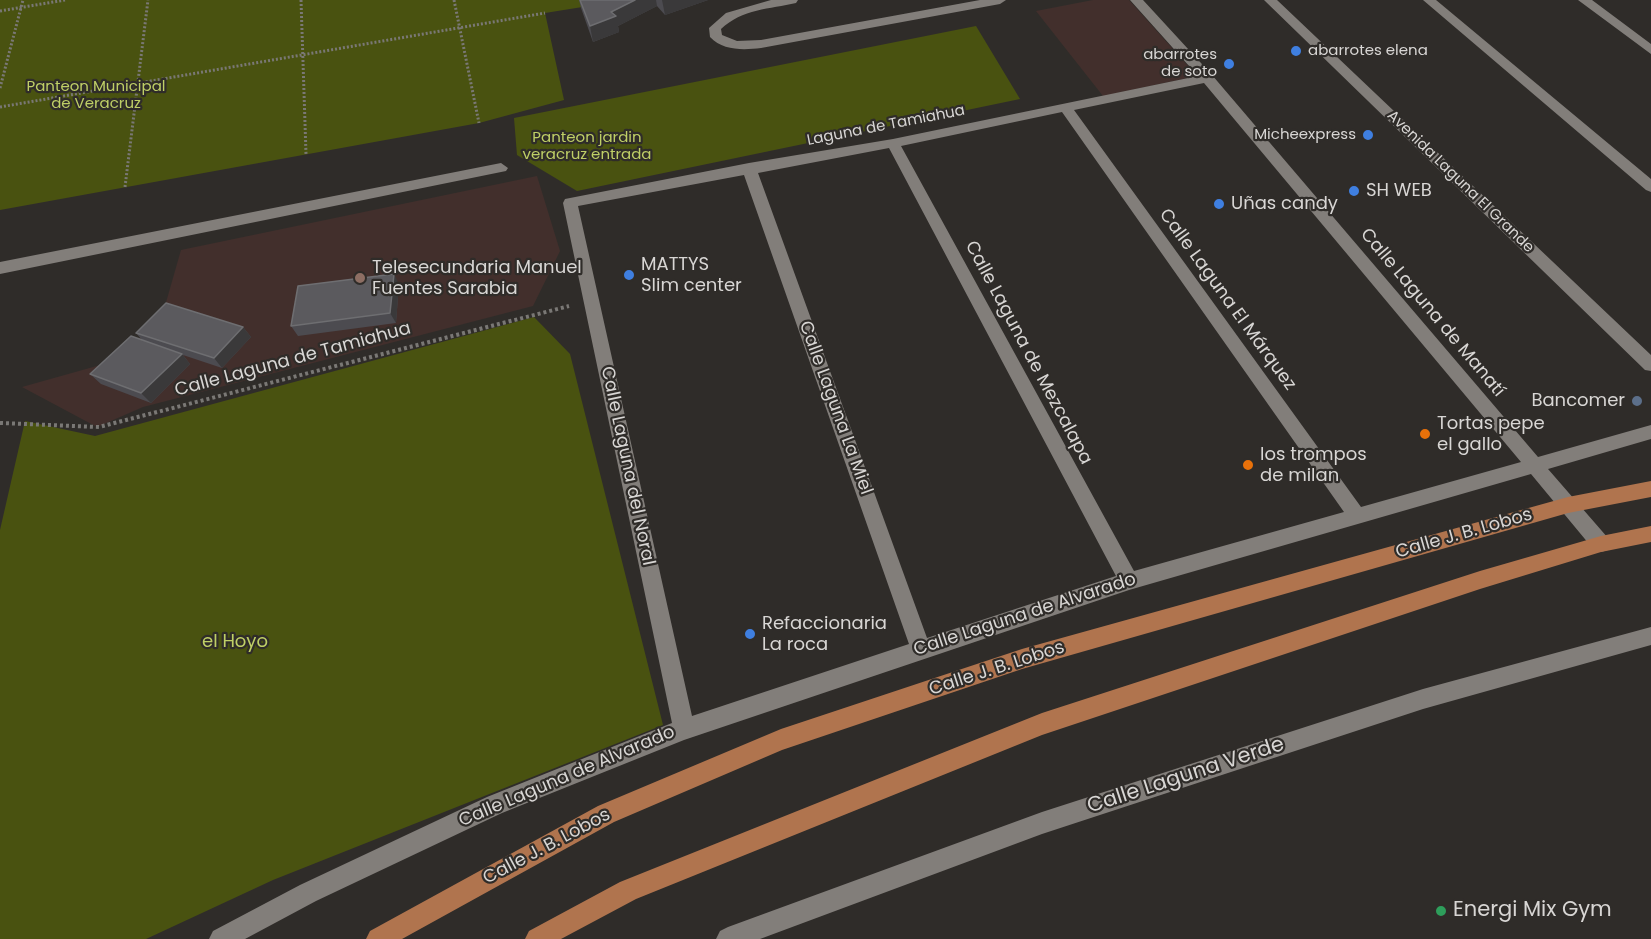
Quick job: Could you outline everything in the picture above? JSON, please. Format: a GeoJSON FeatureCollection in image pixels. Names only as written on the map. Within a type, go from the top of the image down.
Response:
{"type":"FeatureCollection","features":[{"type":"Feature","properties":{"kind":"main road","name":"Calle J. B. Lobos"},"geometry":{"type":"LineString","coordinates":[[378,939],[606,814],[781,740],[1022,659],[1568,505],[1651,489]]}},
{"type":"Feature","properties":{"kind":"main road"},"geometry":{"type":"LineString","coordinates":[[537,939],[628,890],[1042,724],[1480,580],[1601,544],[1651,534]]}},
{"type":"Feature","properties":{"kind":"street"},"geometry":{"type":"LineString","coordinates":[[792,0],[740,11],[721,21],[715,28],[716,37],[725,43],[739,46],[760,44],[1000,0]]}},
{"type":"Feature","properties":{"kind":"street","name":"Calle Laguna de Manatí"},"geometry":{"type":"LineString","coordinates":[[1136,0],[1207,78],[1601,544]]}},
{"type":"Feature","properties":{"kind":"street","name":"Avenida Laguna El Grande"},"geometry":{"type":"LineString","coordinates":[[1270,0],[1651,364]]}},
{"type":"Feature","properties":{"kind":"street"},"geometry":{"type":"LineString","coordinates":[[1429,0],[1651,187]]}},
{"type":"Feature","properties":{"kind":"street"},"geometry":{"type":"LineString","coordinates":[[1584,0],[1651,50]]}},
{"type":"Feature","properties":{"kind":"street","name":"Laguna de Tamiahua"},"geometry":{"type":"LineString","coordinates":[[570,203],[893,143],[1207,78]]}},
{"type":"Feature","properties":{"kind":"street","name":"Calle Laguna El Márquez"},"geometry":{"type":"LineString","coordinates":[[1064,106],[1358,517]]}},
{"type":"Feature","properties":{"kind":"street","name":"Calle Laguna de Mezcalapa"},"geometry":{"type":"LineString","coordinates":[[893,143],[1129,582]]}},
{"type":"Feature","properties":{"kind":"street"},"geometry":{"type":"LineString","coordinates":[[0,268],[501,168]]}},
{"type":"Feature","properties":{"kind":"street","name":"Calle Laguna La Miel"},"geometry":{"type":"LineString","coordinates":[[749,168],[921,648]]}},
{"type":"Feature","properties":{"kind":"street","name":"Calle Laguna del Noral"},"geometry":{"type":"LineString","coordinates":[[570,203],[684,729]]}},
{"type":"Feature","properties":{"kind":"street","name":"Calle Laguna de Alvarado"},"geometry":{"type":"LineString","coordinates":[[221,939],[308,892],[495,805],[684,729],[921,648],[1129,582],[1651,432]]}},
{"type":"Feature","properties":{"kind":"street","name":"Calle Laguna Verde"},"geometry":{"type":"LineString","coordinates":[[728,939],[1053,819],[1423,699],[1651,636]]}},
{"type":"Feature","properties":{"kind":"path"},"geometry":{"type":"LineString","coordinates":[[0,88],[22,0]]}},
{"type":"Feature","properties":{"kind":"path"},"geometry":{"type":"LineString","coordinates":[[0,11],[65,0]]}},
{"type":"Feature","properties":{"kind":"path"},"geometry":{"type":"LineString","coordinates":[[125,187],[148,0]]}},
{"type":"Feature","properties":{"kind":"path"},"geometry":{"type":"LineString","coordinates":[[301,0],[306,154]]}},
{"type":"Feature","properties":{"kind":"path"},"geometry":{"type":"LineString","coordinates":[[454,0],[478,123]]}},
{"type":"Feature","properties":{"kind":"path"},"geometry":{"type":"LineString","coordinates":[[0,107],[545,13]]}},
{"type":"Feature","properties":{"kind":"path","name":"Calle Laguna de Tamiahua"},"geometry":{"type":"LineString","coordinates":[[0,423],[99,427],[591,300]]}},
{"type":"Feature","properties":{"kind":"shaded area"},"geometry":{"type":"Polygon","coordinates":[[[1093,0],[1129,0],[1197,76],[1103,96],[1036,11],[1093,0]]]}},
{"type":"Feature","properties":{"kind":"shaded area","name":"Telesecundaria Manuel Fuentes Sarabia"},"geometry":{"type":"Polygon","coordinates":[[[537,176],[560,251],[533,306],[143,407],[97,427],[22,387],[111,362],[161,320],[181,250],[537,176]]]}},
{"type":"Feature","properties":{"kind":"green space","name":"Panteon Municipal de Veracruz"},"geometry":{"type":"Polygon","coordinates":[[[0,0],[626,0],[545,13],[564,100],[479,123],[0,210],[0,0]]]}},
{"type":"Feature","properties":{"kind":"green space","name":"Panteon jardin veracruz entrada"},"geometry":{"type":"Polygon","coordinates":[[[976,26],[1020,99],[577,191],[517,155],[514,118],[976,26]]]}},
{"type":"Feature","properties":{"kind":"green space","name":"el Hoyo"},"geometry":{"type":"Polygon","coordinates":[[[534,317],[570,354],[663,725],[273,880],[146,939],[0,939],[0,530],[25,421],[95,436],[534,317]]]}},
{"type":"Feature","properties":{"kind":"building"},"geometry":{"type":"Polygon","coordinates":[[[580,0],[635,0],[611,12],[616,16],[590,26],[580,0]]]}},
{"type":"Feature","properties":{"kind":"building"},"geometry":{"type":"Polygon","coordinates":[[[394,274],[390,313],[291,326],[298,286],[394,274]]]}},
{"type":"Feature","properties":{"kind":"building"},"geometry":{"type":"Polygon","coordinates":[[[166,303],[243,327],[214,358],[136,333],[166,303]]]}},
{"type":"Feature","properties":{"kind":"building"},"geometry":{"type":"Polygon","coordinates":[[[131,336],[182,354],[141,393],[90,374],[131,336]]]}},
{"type":"Feature","properties":{"kind":"place","name":"abarrotes elena"},"geometry":{"type":"Point","coordinates":[1296,51]}},
{"type":"Feature","properties":{"kind":"place","name":"abarrotes de soto"},"geometry":{"type":"Point","coordinates":[1229,64]}},
{"type":"Feature","properties":{"kind":"place","name":"Micheexpress"},"geometry":{"type":"Point","coordinates":[1368,135]}},
{"type":"Feature","properties":{"kind":"place","name":"SH WEB"},"geometry":{"type":"Point","coordinates":[1354,191]}},
{"type":"Feature","properties":{"kind":"place","name":"Uñas candy"},"geometry":{"type":"Point","coordinates":[1219,204]}},
{"type":"Feature","properties":{"kind":"place","name":"MATTYS Slim center"},"geometry":{"type":"Point","coordinates":[629,275]}},
{"type":"Feature","properties":{"kind":"place","name":"Telesecundaria Manuel Fuentes Sarabia"},"geometry":{"type":"Point","coordinates":[360,278]}},
{"type":"Feature","properties":{"kind":"place","name":"Bancomer"},"geometry":{"type":"Point","coordinates":[1637,401]}},
{"type":"Feature","properties":{"kind":"place","name":"Tortas pepe el gallo"},"geometry":{"type":"Point","coordinates":[1425,434]}},
{"type":"Feature","properties":{"kind":"place","name":"los trompos de milan"},"geometry":{"type":"Point","coordinates":[1248,465]}},
{"type":"Feature","properties":{"kind":"place","name":"Refaccionaria La roca"},"geometry":{"type":"Point","coordinates":[750,634]}},
{"type":"Feature","properties":{"kind":"place","name":"Energi Mix Gym"},"geometry":{"type":"Point","coordinates":[1441,911]}}]}
